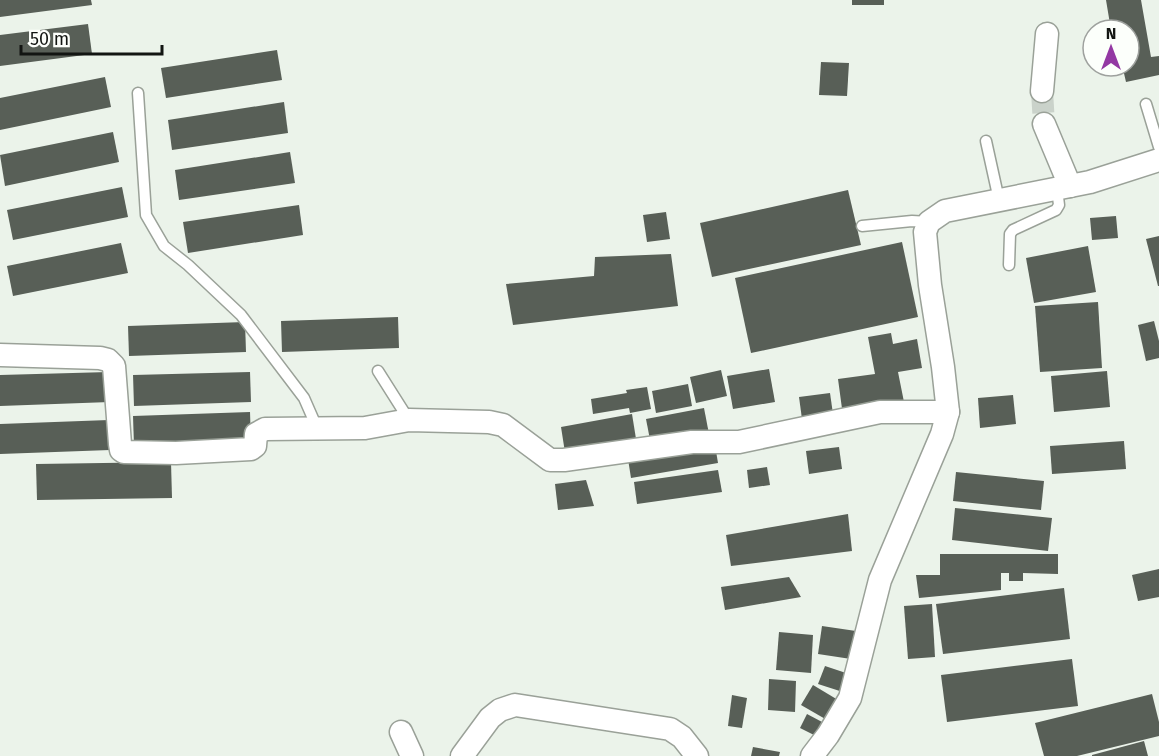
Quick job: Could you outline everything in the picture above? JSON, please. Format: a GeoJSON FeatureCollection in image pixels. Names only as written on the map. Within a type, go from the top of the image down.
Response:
{"type":"FeatureCollection","features":[{"type":"Feature","properties":{"kind":"street"},"geometry":{"type":"LineString","coordinates":[[1042,91],[1047,34]]}},
{"type":"Feature","properties":{"kind":"street"},"geometry":{"type":"LineString","coordinates":[[1044,124],[1064,188]]}},
{"type":"Feature","properties":{"kind":"street"},"geometry":{"type":"LineString","coordinates":[[812,756],[828,735],[850,698],[880,580],[942,435],[948,412],[944,367],[930,285],[925,232],[929,222],[945,211],[1064,188],[1159,160]]}},
{"type":"Feature","properties":{"kind":"street"},"geometry":{"type":"LineString","coordinates":[[0,355],[108,360],[114,366],[120,450],[124,452],[176,453],[251,449],[255,446],[256,434],[265,429],[365,428],[409,420],[489,422],[503,425],[550,460],[564,460],[692,442],[739,442],[880,412],[948,412]]}},
{"type":"Feature","properties":{"kind":"street"},"geometry":{"type":"LineString","coordinates":[[462,756],[490,718],[500,710],[515,705],[670,729],[682,737],[697,756]]}},
{"type":"Feature","properties":{"kind":"street"},"geometry":{"type":"LineString","coordinates":[[401,732],[412,756]]}},
{"type":"Feature","properties":{"kind":"lane"},"geometry":{"type":"LineString","coordinates":[[138,93],[146,215],[164,246],[188,264],[241,315],[304,398],[318,430]]}},
{"type":"Feature","properties":{"kind":"lane"},"geometry":{"type":"LineString","coordinates":[[1146,104],[1159,147]]}},
{"type":"Feature","properties":{"kind":"lane"},"geometry":{"type":"LineString","coordinates":[[986,141],[999,200]]}},
{"type":"Feature","properties":{"kind":"lane"},"geometry":{"type":"LineString","coordinates":[[1010,266],[1010,234],[1013,230],[1056,210],[1064,188]]}},
{"type":"Feature","properties":{"kind":"lane"},"geometry":{"type":"LineString","coordinates":[[862,226],[912,221],[929,222]]}},
{"type":"Feature","properties":{"kind":"lane"},"geometry":{"type":"LineString","coordinates":[[378,371],[409,420]]}},
{"type":"Feature","properties":{"kind":"building"},"geometry":{"type":"Polygon","coordinates":[[[0,0],[91,0],[92,5],[0,17],[0,0]]]}},
{"type":"Feature","properties":{"kind":"building"},"geometry":{"type":"Polygon","coordinates":[[[852,0],[884,0],[884,5],[852,5],[852,0]]]}},
{"type":"Feature","properties":{"kind":"building"},"geometry":{"type":"Polygon","coordinates":[[[1106,0],[1141,0],[1151,57],[1159,56],[1159,75],[1126,82],[1125,78],[1141,78],[1141,18],[1109,18],[1106,0]]]}},
{"type":"Feature","properties":{"kind":"building"},"geometry":{"type":"Polygon","coordinates":[[[88,24],[92,54],[0,66],[0,35],[88,24]]]}},
{"type":"Feature","properties":{"kind":"building"},"geometry":{"type":"Polygon","coordinates":[[[277,50],[282,80],[166,98],[161,68],[277,50]]]}},
{"type":"Feature","properties":{"kind":"building"},"geometry":{"type":"Polygon","coordinates":[[[821,62],[849,63],[847,96],[819,95],[821,62]]]}},
{"type":"Feature","properties":{"kind":"building"},"geometry":{"type":"Polygon","coordinates":[[[105,77],[111,107],[0,130],[0,98],[105,77]]]}},
{"type":"Feature","properties":{"kind":"building"},"geometry":{"type":"Polygon","coordinates":[[[284,102],[288,133],[172,150],[168,120],[284,102]]]}},
{"type":"Feature","properties":{"kind":"building"},"geometry":{"type":"Polygon","coordinates":[[[113,132],[119,162],[5,186],[0,155],[113,132]]]}},
{"type":"Feature","properties":{"kind":"building"},"geometry":{"type":"Polygon","coordinates":[[[290,152],[295,183],[179,200],[175,170],[290,152]]]}},
{"type":"Feature","properties":{"kind":"building"},"geometry":{"type":"Polygon","coordinates":[[[122,187],[128,217],[13,240],[7,210],[122,187]]]}},
{"type":"Feature","properties":{"kind":"building"},"geometry":{"type":"Polygon","coordinates":[[[848,190],[861,245],[712,277],[700,223],[848,190]]]}},
{"type":"Feature","properties":{"kind":"building"},"geometry":{"type":"Polygon","coordinates":[[[299,205],[303,235],[188,253],[183,222],[299,205]]]}},
{"type":"Feature","properties":{"kind":"building"},"geometry":{"type":"Polygon","coordinates":[[[666,212],[670,239],[647,242],[643,215],[666,212]]]}},
{"type":"Feature","properties":{"kind":"building"},"geometry":{"type":"Polygon","coordinates":[[[1116,216],[1118,238],[1092,240],[1090,218],[1116,216]]]}},
{"type":"Feature","properties":{"kind":"building"},"geometry":{"type":"Polygon","coordinates":[[[1159,236],[1159,286],[1158,286],[1146,239],[1159,236]]]}},
{"type":"Feature","properties":{"kind":"building"},"geometry":{"type":"Polygon","coordinates":[[[902,242],[918,317],[751,353],[735,278],[902,242]]]}},
{"type":"Feature","properties":{"kind":"building"},"geometry":{"type":"Polygon","coordinates":[[[121,243],[128,273],[13,296],[7,266],[121,243]]]}},
{"type":"Feature","properties":{"kind":"building"},"geometry":{"type":"Polygon","coordinates":[[[1088,246],[1096,292],[1034,303],[1026,258],[1088,246]]]}},
{"type":"Feature","properties":{"kind":"building"},"geometry":{"type":"Polygon","coordinates":[[[671,254],[678,306],[513,325],[506,284],[594,276],[595,257],[671,254]]]}},
{"type":"Feature","properties":{"kind":"building"},"geometry":{"type":"Polygon","coordinates":[[[1098,302],[1102,368],[1040,372],[1035,306],[1098,302]]]}},
{"type":"Feature","properties":{"kind":"building"},"geometry":{"type":"Polygon","coordinates":[[[398,317],[399,348],[282,352],[281,321],[398,317]]]}},
{"type":"Feature","properties":{"kind":"building"},"geometry":{"type":"Polygon","coordinates":[[[1154,321],[1159,341],[1159,358],[1146,361],[1138,325],[1154,321]]]}},
{"type":"Feature","properties":{"kind":"building"},"geometry":{"type":"Polygon","coordinates":[[[245,322],[246,352],[129,356],[128,326],[245,322]]]}},
{"type":"Feature","properties":{"kind":"building"},"geometry":{"type":"Polygon","coordinates":[[[891,333],[893,344],[917,339],[922,368],[898,372],[904,402],[843,416],[838,379],[875,374],[868,337],[891,333]]]}},
{"type":"Feature","properties":{"kind":"building"},"geometry":{"type":"Polygon","coordinates":[[[769,369],[775,402],[733,409],[727,376],[769,369]]]}},
{"type":"Feature","properties":{"kind":"building"},"geometry":{"type":"Polygon","coordinates":[[[721,370],[727,396],[696,403],[690,377],[721,370]]]}},
{"type":"Feature","properties":{"kind":"building"},"geometry":{"type":"Polygon","coordinates":[[[1107,371],[1110,407],[1054,412],[1051,376],[1107,371]]]}},
{"type":"Feature","properties":{"kind":"building"},"geometry":{"type":"Polygon","coordinates":[[[109,372],[110,402],[0,406],[0,375],[109,372]]]}},
{"type":"Feature","properties":{"kind":"building"},"geometry":{"type":"Polygon","coordinates":[[[250,372],[251,402],[134,406],[133,375],[250,372]]]}},
{"type":"Feature","properties":{"kind":"building"},"geometry":{"type":"Polygon","coordinates":[[[688,384],[692,406],[656,413],[652,391],[688,384]]]}},
{"type":"Feature","properties":{"kind":"building"},"geometry":{"type":"Polygon","coordinates":[[[647,387],[651,409],[630,413],[629,408],[593,414],[591,399],[647,387]]]}},
{"type":"Feature","properties":{"kind":"building"},"geometry":{"type":"Polygon","coordinates":[[[830,393],[833,414],[802,419],[799,397],[830,393]]]}},
{"type":"Feature","properties":{"kind":"building"},"geometry":{"type":"Polygon","coordinates":[[[1013,395],[1016,424],[980,428],[978,398],[1013,395]]]}},
{"type":"Feature","properties":{"kind":"building"},"geometry":{"type":"Polygon","coordinates":[[[704,408],[709,434],[651,445],[646,419],[704,408]]]}},
{"type":"Feature","properties":{"kind":"building"},"geometry":{"type":"Polygon","coordinates":[[[250,412],[251,442],[134,446],[133,416],[250,412]]]}},
{"type":"Feature","properties":{"kind":"building"},"geometry":{"type":"Polygon","coordinates":[[[632,414],[637,445],[566,459],[561,427],[632,414]]]}},
{"type":"Feature","properties":{"kind":"building"},"geometry":{"type":"Polygon","coordinates":[[[109,420],[110,450],[0,454],[0,424],[109,420]]]}},
{"type":"Feature","properties":{"kind":"building"},"geometry":{"type":"Polygon","coordinates":[[[1124,441],[1126,469],[1052,474],[1050,446],[1124,441]]]}},
{"type":"Feature","properties":{"kind":"building"},"geometry":{"type":"Polygon","coordinates":[[[715,445],[718,463],[631,478],[628,459],[715,445]]]}},
{"type":"Feature","properties":{"kind":"building"},"geometry":{"type":"Polygon","coordinates":[[[839,447],[842,469],[809,474],[806,451],[839,447]]]}},
{"type":"Feature","properties":{"kind":"building"},"geometry":{"type":"Polygon","coordinates":[[[171,462],[172,498],[37,500],[36,464],[171,462]]]}},
{"type":"Feature","properties":{"kind":"building"},"geometry":{"type":"Polygon","coordinates":[[[767,467],[770,485],[749,488],[747,470],[767,467]]]}},
{"type":"Feature","properties":{"kind":"building"},"geometry":{"type":"Polygon","coordinates":[[[718,470],[722,492],[637,504],[634,482],[718,470]]]}},
{"type":"Feature","properties":{"kind":"building"},"geometry":{"type":"Polygon","coordinates":[[[956,472],[1044,481],[1041,510],[953,501],[956,472]]]}},
{"type":"Feature","properties":{"kind":"building"},"geometry":{"type":"Polygon","coordinates":[[[586,480],[594,506],[558,510],[555,484],[586,480]]]}},
{"type":"Feature","properties":{"kind":"building"},"geometry":{"type":"Polygon","coordinates":[[[955,508],[1052,518],[1048,551],[952,540],[955,508]]]}},
{"type":"Feature","properties":{"kind":"building"},"geometry":{"type":"Polygon","coordinates":[[[848,514],[852,551],[731,566],[726,535],[848,514]]]}},
{"type":"Feature","properties":{"kind":"building"},"geometry":{"type":"Polygon","coordinates":[[[940,554],[1058,554],[1058,574],[1023,573],[1023,581],[1009,581],[1009,573],[1001,573],[1001,590],[919,598],[916,575],[940,575],[940,554]]]}},
{"type":"Feature","properties":{"kind":"building"},"geometry":{"type":"Polygon","coordinates":[[[1159,569],[1159,597],[1138,601],[1132,575],[1159,569]]]}},
{"type":"Feature","properties":{"kind":"building"},"geometry":{"type":"Polygon","coordinates":[[[789,577],[801,597],[725,610],[721,587],[789,577]]]}},
{"type":"Feature","properties":{"kind":"building"},"geometry":{"type":"Polygon","coordinates":[[[1064,588],[1070,639],[943,654],[936,604],[1064,588]]]}},
{"type":"Feature","properties":{"kind":"building"},"geometry":{"type":"Polygon","coordinates":[[[932,604],[935,657],[908,659],[904,606],[932,604]]]}},
{"type":"Feature","properties":{"kind":"building"},"geometry":{"type":"Polygon","coordinates":[[[822,626],[856,631],[851,659],[818,654],[822,626]]]}},
{"type":"Feature","properties":{"kind":"building"},"geometry":{"type":"Polygon","coordinates":[[[779,632],[813,635],[811,673],[776,670],[779,632]]]}},
{"type":"Feature","properties":{"kind":"building"},"geometry":{"type":"Polygon","coordinates":[[[1072,659],[1078,706],[947,722],[941,675],[1072,659]]]}},
{"type":"Feature","properties":{"kind":"building"},"geometry":{"type":"Polygon","coordinates":[[[825,666],[852,675],[846,693],[818,684],[825,666]]]}},
{"type":"Feature","properties":{"kind":"building"},"geometry":{"type":"Polygon","coordinates":[[[769,679],[796,681],[795,712],[768,710],[769,679]]]}},
{"type":"Feature","properties":{"kind":"building"},"geometry":{"type":"Polygon","coordinates":[[[813,685],[838,700],[827,720],[801,705],[813,685]]]}},
{"type":"Feature","properties":{"kind":"building"},"geometry":{"type":"Polygon","coordinates":[[[1152,694],[1159,722],[1159,736],[1077,756],[1044,756],[1035,723],[1152,694]]]}},
{"type":"Feature","properties":{"kind":"building"},"geometry":{"type":"Polygon","coordinates":[[[732,695],[747,698],[742,728],[728,726],[732,695]]]}},
{"type":"Feature","properties":{"kind":"building"},"geometry":{"type":"Polygon","coordinates":[[[807,714],[824,723],[816,736],[800,728],[807,714]]]}},
{"type":"Feature","properties":{"kind":"building"},"geometry":{"type":"Polygon","coordinates":[[[1144,741],[1148,756],[1092,756],[1092,755],[1144,741]]]}},
{"type":"Feature","properties":{"kind":"building"},"geometry":{"type":"Polygon","coordinates":[[[753,747],[780,752],[779,756],[751,756],[753,747]]]}},
{"type":"Feature","properties":{"kind":"tunnel"},"geometry":{"type":"LineString","coordinates":[[1042,91],[1044,124]]}}]}
